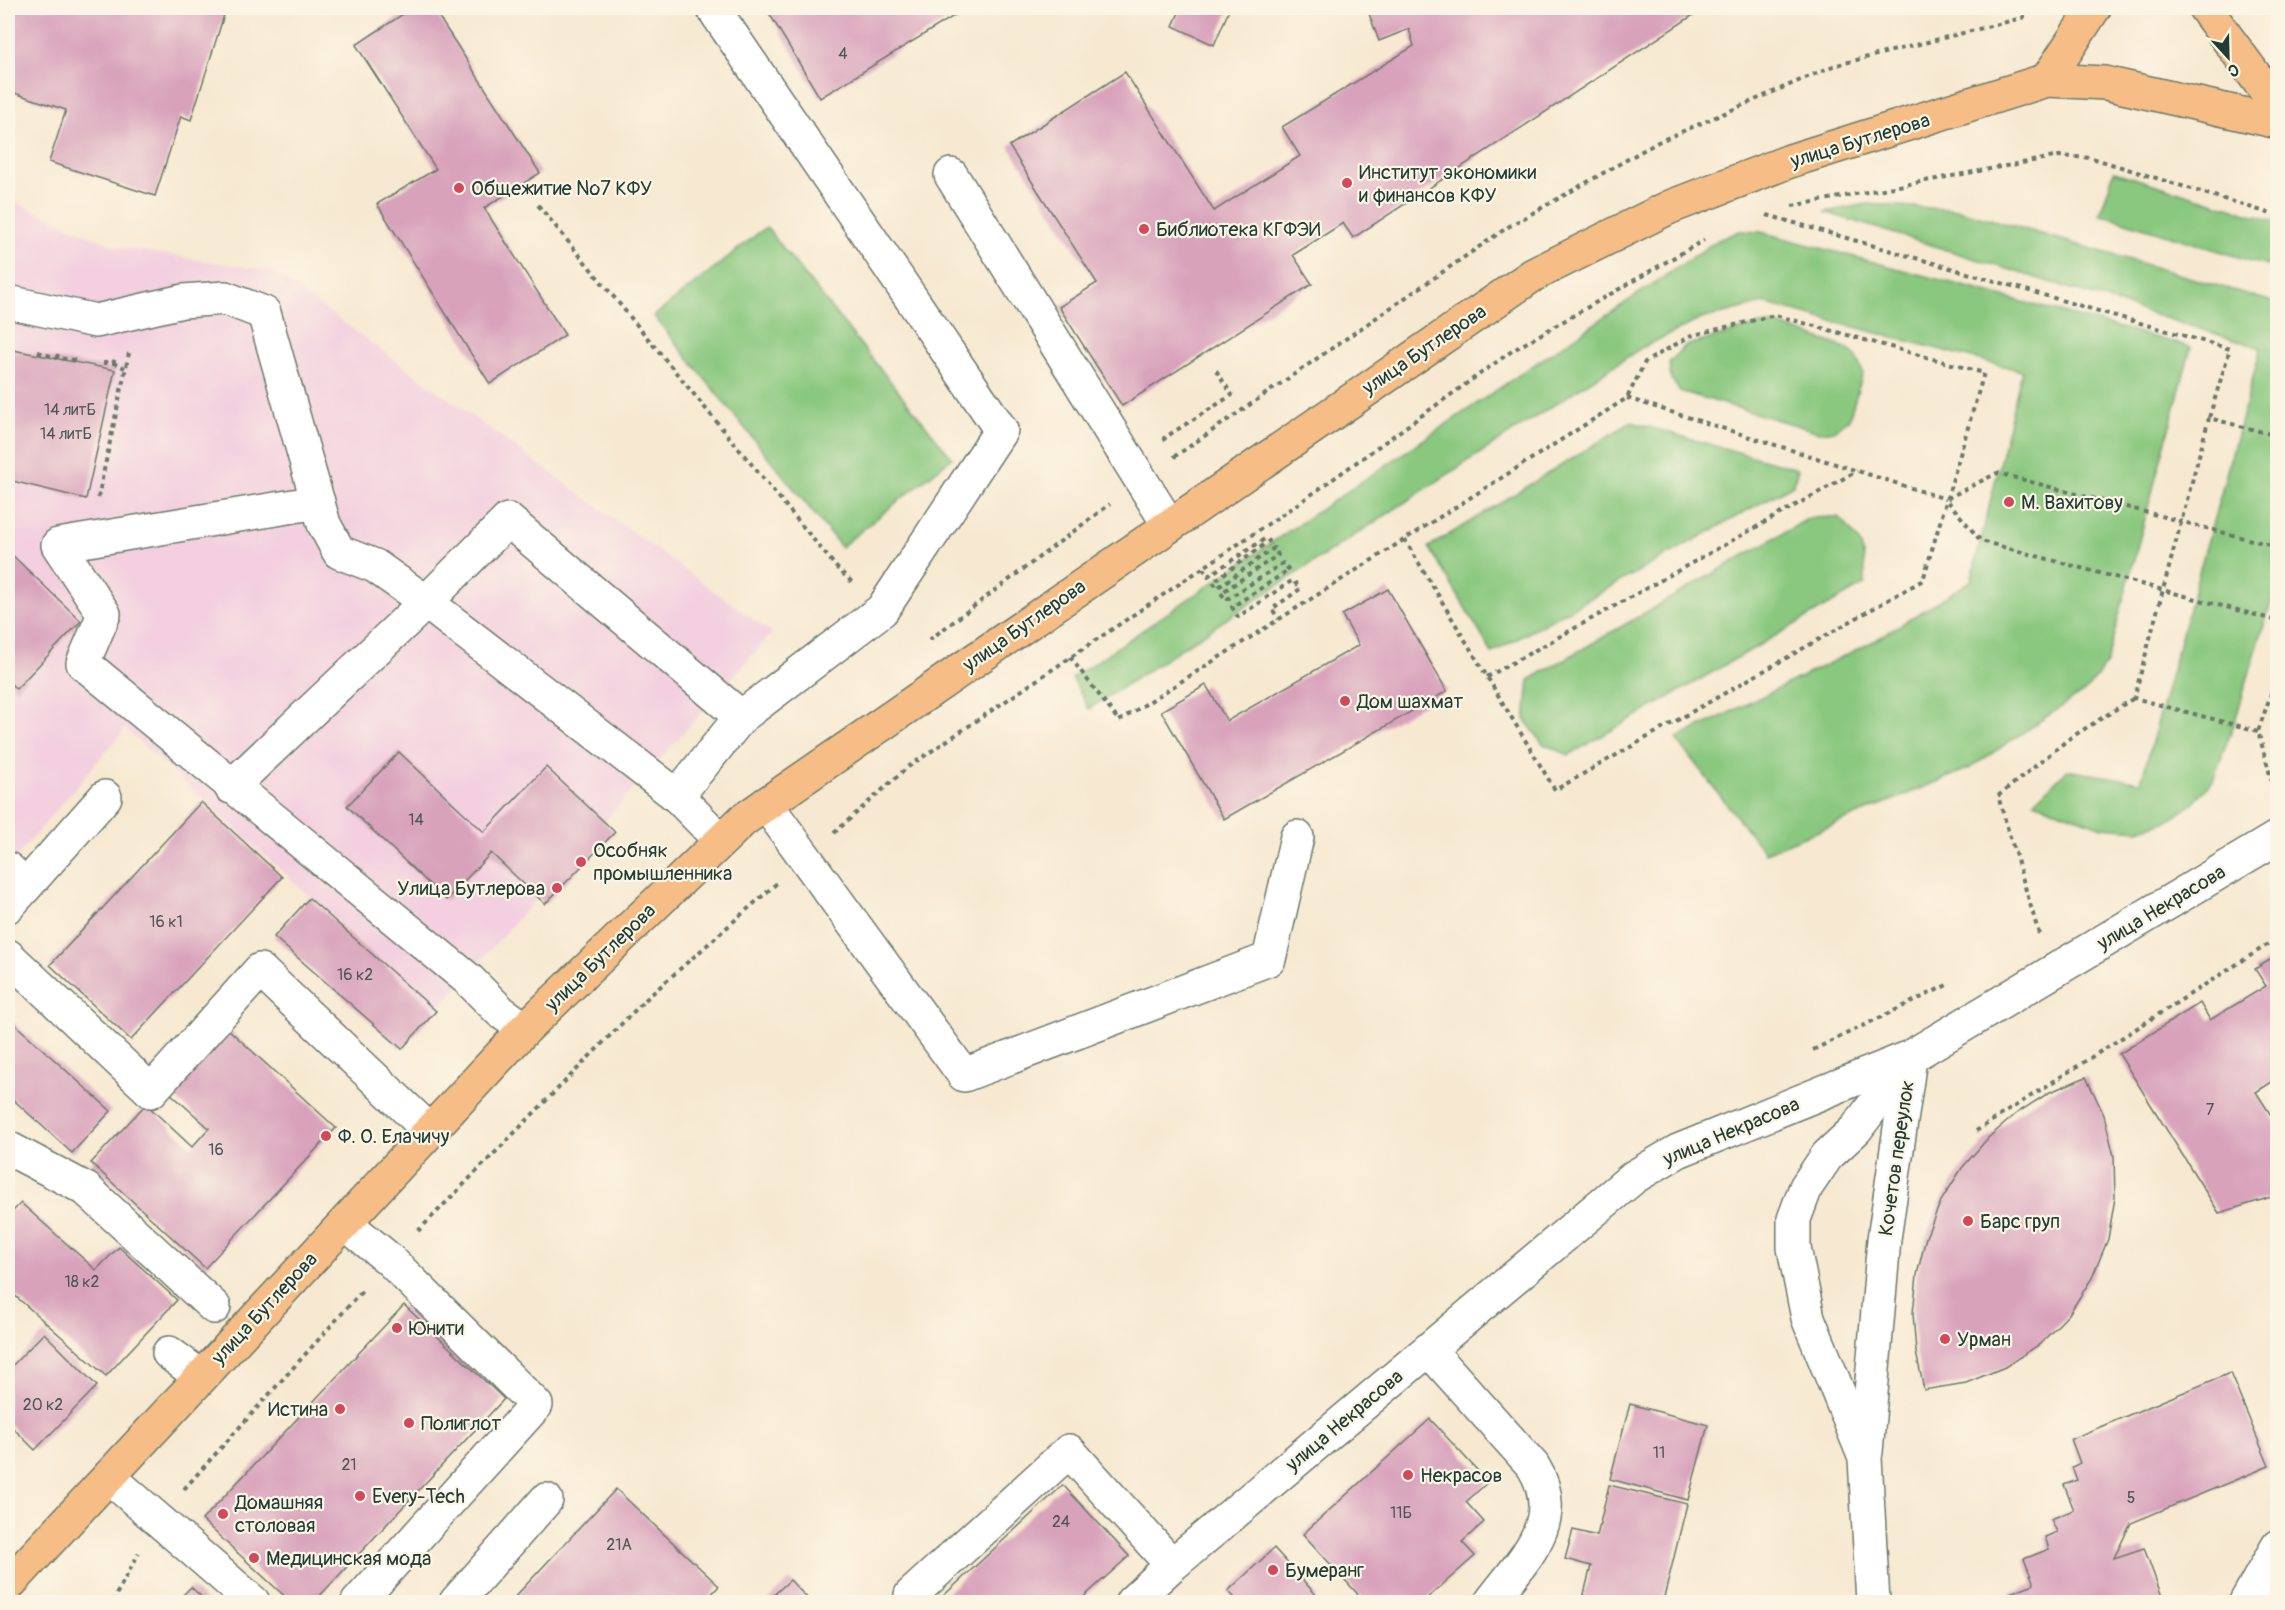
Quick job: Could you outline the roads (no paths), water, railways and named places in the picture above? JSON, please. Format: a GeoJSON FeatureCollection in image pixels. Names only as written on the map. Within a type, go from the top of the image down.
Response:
{"type":"FeatureCollection","features":[{"type":"Feature","properties":{"kind":"main road"},"geometry":{"type":"LineString","coordinates":[[2047,80],[2094,8]]}},
{"type":"Feature","properties":{"kind":"main road"},"geometry":{"type":"LineString","coordinates":[[2205,8],[2277,107]]}},
{"type":"Feature","properties":{"kind":"main road","name":"улица Бутлерова"},"geometry":{"type":"LineString","coordinates":[[8,1585],[525,1029],[743,820],[1533,275],[1670,207],[1790,161],[2047,80],[2105,83],[2277,122]]}},
{"type":"Feature","properties":{"kind":"street"},"geometry":{"type":"LineString","coordinates":[[677,796],[741,717],[882,610],[1001,430],[713,8]]}},
{"type":"Feature","properties":{"kind":"street"},"geometry":{"type":"LineString","coordinates":[[951,175],[1169,525]]}},
{"type":"Feature","properties":{"kind":"street"},"geometry":{"type":"LineString","coordinates":[[8,302],[96,321],[183,301],[225,298],[264,314],[324,524],[339,552],[375,566],[426,602],[677,796],[721,841]]}},
{"type":"Feature","properties":{"kind":"street"},"geometry":{"type":"LineString","coordinates":[[318,502],[58,545],[105,614],[83,663],[231,787],[469,980],[501,1012],[525,1029]]}},
{"type":"Feature","properties":{"kind":"street"},"geometry":{"type":"LineString","coordinates":[[231,787],[426,602],[508,520],[741,717]]}},
{"type":"Feature","properties":{"kind":"street"},"geometry":{"type":"LineString","coordinates":[[14,887],[105,797]]}},
{"type":"Feature","properties":{"kind":"street"},"geometry":{"type":"LineString","coordinates":[[766,804],[964,1075],[1269,959],[1297,837]]}},
{"type":"Feature","properties":{"kind":"street","name":"улица Некрасова"},"geometry":{"type":"LineString","coordinates":[[1132,1602],[1172,1564],[1634,1177],[1678,1151],[1910,1058],[2277,837]]}},
{"type":"Feature","properties":{"kind":"street"},"geometry":{"type":"LineString","coordinates":[[8,956],[151,1091],[260,970],[430,1131]]}},
{"type":"Feature","properties":{"kind":"street","name":"Кочетов переулок"},"geometry":{"type":"LineString","coordinates":[[1865,1458],[1808,1318],[1794,1248],[1794,1219],[1806,1187],[1827,1156],[1856,1129],[1910,1058]]}},
{"type":"Feature","properties":{"kind":"street","name":"Кочетов переулок"},"geometry":{"type":"LineString","coordinates":[[1873,1602],[1865,1458],[1884,1239],[1910,1058]]}},
{"type":"Feature","properties":{"kind":"street"},"geometry":{"type":"LineString","coordinates":[[8,1148],[86,1189],[214,1307]]}},
{"type":"Feature","properties":{"kind":"street"},"geometry":{"type":"LineString","coordinates":[[345,1223],[390,1260],[536,1405],[358,1602]]}},
{"type":"Feature","properties":{"kind":"street"},"geometry":{"type":"LineString","coordinates":[[1429,1350],[1533,1466],[1544,1483],[1548,1506],[1543,1526],[1533,1546],[1491,1602]]}},
{"type":"Feature","properties":{"kind":"street"},"geometry":{"type":"LineString","coordinates":[[170,1353],[200,1376]]}},
{"type":"Feature","properties":{"kind":"street"},"geometry":{"type":"LineString","coordinates":[[919,1602],[911,1595],[1069,1451],[1172,1564]]}},
{"type":"Feature","properties":{"kind":"street"},"geometry":{"type":"LineString","coordinates":[[109,1477],[253,1602]]}},
{"type":"Feature","properties":{"kind":"street"},"geometry":{"type":"LineString","coordinates":[[456,1602],[546,1500]]}},
{"type":"Feature","properties":{"kind":"street"},"geometry":{"type":"LineString","coordinates":[[2246,1602],[2277,1546]]}},
{"type":"Feature","properties":{"kind":"place","name":"Институт экономики и финансов КФУ"},"geometry":{"type":"Point","coordinates":[1347,183]}},
{"type":"Feature","properties":{"kind":"place","name":"Общежитие №7 КФУ"},"geometry":{"type":"Point","coordinates":[459,188]}},
{"type":"Feature","properties":{"kind":"place","name":"Библиотека КГФЭИ"},"geometry":{"type":"Point","coordinates":[1144,229]}},
{"type":"Feature","properties":{"kind":"place","name":"М. Вахитову"},"geometry":{"type":"Point","coordinates":[2009,502]}},
{"type":"Feature","properties":{"kind":"place","name":"Дом шахмат"},"geometry":{"type":"Point","coordinates":[1345,701]}},
{"type":"Feature","properties":{"kind":"place","name":"Особняк промышленника"},"geometry":{"type":"Point","coordinates":[581,862]}},
{"type":"Feature","properties":{"kind":"place","name":"Улица Бутлерова"},"geometry":{"type":"Point","coordinates":[557,888]}},
{"type":"Feature","properties":{"kind":"place","name":"Ф. О. Елачичу"},"geometry":{"type":"Point","coordinates":[326,1136]}},
{"type":"Feature","properties":{"kind":"place","name":"Барс груп"},"geometry":{"type":"Point","coordinates":[1968,1221]}},
{"type":"Feature","properties":{"kind":"place","name":"Юнити"},"geometry":{"type":"Point","coordinates":[397,1328]}},
{"type":"Feature","properties":{"kind":"place","name":"Урман"},"geometry":{"type":"Point","coordinates":[1945,1339]}},
{"type":"Feature","properties":{"kind":"place","name":"Истина"},"geometry":{"type":"Point","coordinates":[340,1409]}},
{"type":"Feature","properties":{"kind":"place","name":"Полиглот"},"geometry":{"type":"Point","coordinates":[409,1423]}},
{"type":"Feature","properties":{"kind":"place","name":"Некрасов"},"geometry":{"type":"Point","coordinates":[1408,1475]}},
{"type":"Feature","properties":{"kind":"place","name":"Every-Tech"},"geometry":{"type":"Point","coordinates":[360,1496]}},
{"type":"Feature","properties":{"kind":"place","name":"Домашняя столовая"},"geometry":{"type":"Point","coordinates":[223,1514]}},
{"type":"Feature","properties":{"kind":"place","name":"Медицинская мода"},"geometry":{"type":"Point","coordinates":[254,1558]}},
{"type":"Feature","properties":{"kind":"place","name":"Бумеранг"},"geometry":{"type":"Point","coordinates":[1273,1570]}}]}
